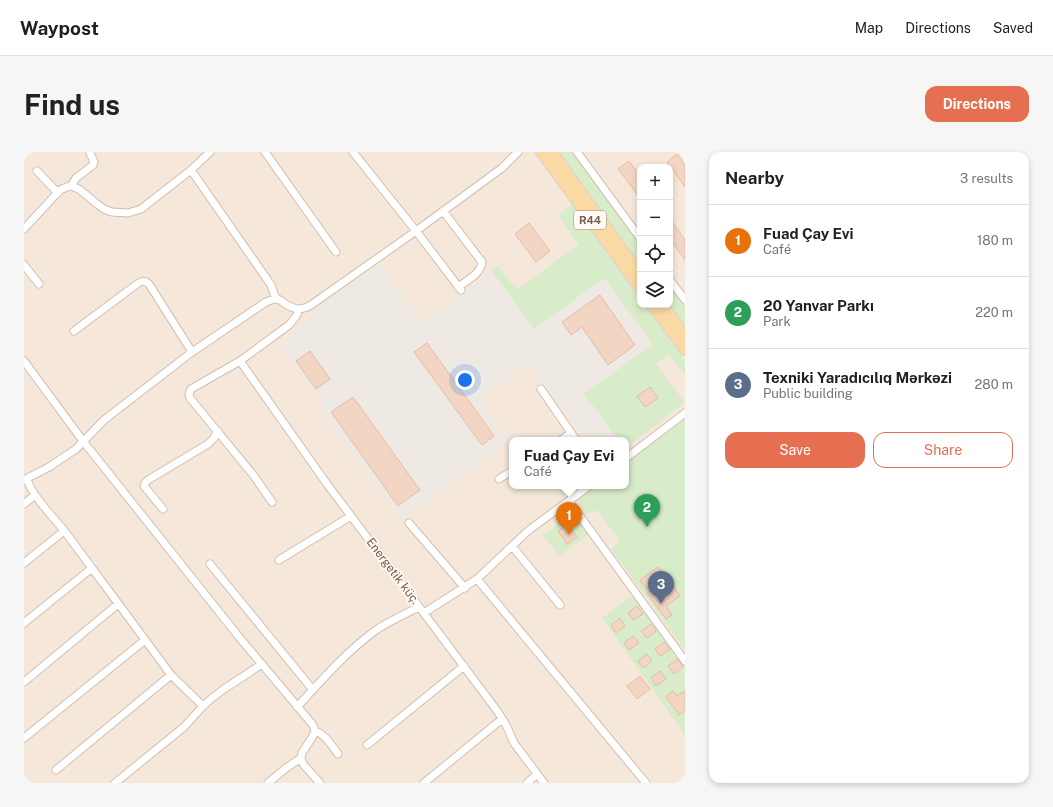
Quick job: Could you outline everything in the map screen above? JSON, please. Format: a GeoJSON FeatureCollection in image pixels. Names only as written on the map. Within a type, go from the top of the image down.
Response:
{"type":"FeatureCollection","features":[{"type":"Feature","properties":{"kind":"main road","name":"R44"},"geometry":{"type":"LineString","coordinates":[[541,152],[637,284]]}},
{"type":"Feature","properties":{"kind":"main road","name":"R44"},"geometry":{"type":"LineString","coordinates":[[552,152],[639,272]]}},
{"type":"Feature","properties":{"kind":"main road"},"geometry":{"type":"LineString","coordinates":[[654,308],[685,350]]}},
{"type":"Feature","properties":{"kind":"main road"},"geometry":{"type":"LineString","coordinates":[[665,308],[685,336]]}},
{"type":"Feature","properties":{"kind":"street"},"geometry":{"type":"LineString","coordinates":[[71,186],[78,189],[104,209],[112,212],[128,213],[141,209],[191,170],[210,152]]}},
{"type":"Feature","properties":{"kind":"street"},"geometry":{"type":"LineString","coordinates":[[265,152],[336,252]]}},
{"type":"Feature","properties":{"kind":"street"},"geometry":{"type":"LineString","coordinates":[[353,152],[460,288],[477,273],[481,268],[482,262],[443,211]]}},
{"type":"Feature","properties":{"kind":"street"},"geometry":{"type":"LineString","coordinates":[[203,706],[171,675],[92,568],[35,495],[25,479],[49,467],[76,448],[104,420],[192,352],[266,302],[276,299],[281,300],[298,310],[311,305],[502,168],[518,152]]}},
{"type":"Feature","properties":{"kind":"street"},"geometry":{"type":"LineString","coordinates":[[577,152],[639,236]]}},
{"type":"Feature","properties":{"kind":"street"},"geometry":{"type":"LineString","coordinates":[[24,229],[58,193],[71,186],[76,178],[93,164],[94,162],[90,153]]}},
{"type":"Feature","properties":{"kind":"street"},"geometry":{"type":"LineString","coordinates":[[191,170],[271,285],[276,299]]}},
{"type":"Feature","properties":{"kind":"street"},"geometry":{"type":"LineString","coordinates":[[37,171],[58,193]]}},
{"type":"Feature","properties":{"kind":"street"},"geometry":{"type":"LineString","coordinates":[[24,265],[39,284]]}},
{"type":"Feature","properties":{"kind":"street"},"geometry":{"type":"LineString","coordinates":[[74,331],[142,281],[149,284],[192,352]]}},
{"type":"Feature","properties":{"kind":"street"},"geometry":{"type":"LineString","coordinates":[[673,284],[685,300]]}},
{"type":"Feature","properties":{"kind":"street"},"geometry":{"type":"LineString","coordinates":[[272,502],[254,476],[190,398],[189,394],[191,389],[240,361],[289,325],[297,315],[298,310]]}},
{"type":"Feature","properties":{"kind":"street","name":"Energetik küç."},"geometry":{"type":"LineString","coordinates":[[240,361],[322,477],[464,666],[502,719],[514,743],[544,783]]}},
{"type":"Feature","properties":{"kind":"street"},"geometry":{"type":"LineString","coordinates":[[24,362],[84,441],[239,637],[313,725],[315,731],[314,736],[302,753],[301,758],[303,764],[320,783]]}},
{"type":"Feature","properties":{"kind":"street"},"geometry":{"type":"LineString","coordinates":[[541,388],[574,437]]}},
{"type":"Feature","properties":{"kind":"street"},"geometry":{"type":"LineString","coordinates":[[629,456],[685,413]]}},
{"type":"Feature","properties":{"kind":"street"},"geometry":{"type":"LineString","coordinates":[[163,510],[144,486],[145,483],[208,444],[218,431]]}},
{"type":"Feature","properties":{"kind":"street"},"geometry":{"type":"LineString","coordinates":[[565,437],[571,433]]}},
{"type":"Feature","properties":{"kind":"street"},"geometry":{"type":"LineString","coordinates":[[499,479],[509,473]]}},
{"type":"Feature","properties":{"kind":"street"},"geometry":{"type":"LineString","coordinates":[[297,707],[340,661],[377,630],[422,610],[465,588],[478,579],[529,530],[585,489]]}},
{"type":"Feature","properties":{"kind":"street"},"geometry":{"type":"LineString","coordinates":[[24,504],[35,495]]}},
{"type":"Feature","properties":{"kind":"street"},"geometry":{"type":"LineString","coordinates":[[569,502],[685,661]]}},
{"type":"Feature","properties":{"kind":"street"},"geometry":{"type":"LineString","coordinates":[[279,560],[351,516]]}},
{"type":"Feature","properties":{"kind":"street"},"geometry":{"type":"LineString","coordinates":[[409,523],[465,588]]}},
{"type":"Feature","properties":{"kind":"street"},"geometry":{"type":"LineString","coordinates":[[24,563],[64,531]]}},
{"type":"Feature","properties":{"kind":"street"},"geometry":{"type":"LineString","coordinates":[[512,546],[560,605]]}},
{"type":"Feature","properties":{"kind":"street"},"geometry":{"type":"LineString","coordinates":[[210,564],[313,690]]}},
{"type":"Feature","properties":{"kind":"street"},"geometry":{"type":"LineString","coordinates":[[24,623],[92,568]]}},
{"type":"Feature","properties":{"kind":"street"},"geometry":{"type":"LineString","coordinates":[[478,579],[646,783]]}},
{"type":"Feature","properties":{"kind":"street"},"geometry":{"type":"LineString","coordinates":[[24,682],[118,604]]}},
{"type":"Feature","properties":{"kind":"street"},"geometry":{"type":"LineString","coordinates":[[24,738],[145,640]]}},
{"type":"Feature","properties":{"kind":"street"},"geometry":{"type":"LineString","coordinates":[[115,783],[184,727],[203,706],[224,689],[262,664]]}},
{"type":"Feature","properties":{"kind":"street"},"geometry":{"type":"LineString","coordinates":[[367,745],[464,666]]}},
{"type":"Feature","properties":{"kind":"street"},"geometry":{"type":"LineString","coordinates":[[56,770],[171,675]]}},
{"type":"Feature","properties":{"kind":"street"},"geometry":{"type":"LineString","coordinates":[[424,783],[502,719]]}},
{"type":"Feature","properties":{"kind":"street"},"geometry":{"type":"LineString","coordinates":[[315,731],[320,732],[338,754]]}},
{"type":"Feature","properties":{"kind":"street"},"geometry":{"type":"LineString","coordinates":[[268,783],[301,758]]}},
{"type":"Feature","properties":{"kind":"street"},"geometry":{"type":"LineString","coordinates":[[527,783],[537,774]]}},
{"type":"Feature","properties":{"kind":"shaded area"},"geometry":{"type":"Polygon","coordinates":[[[24,152],[685,152],[685,783],[24,783],[24,152]]]}},
{"type":"Feature","properties":{"kind":"shaded area"},"geometry":{"type":"Polygon","coordinates":[[[379,262],[422,324],[491,270],[534,329],[604,277],[653,345],[585,394],[617,437],[583,437],[527,363],[479,400],[509,442],[401,520],[319,407],[323,403],[279,344],[314,316],[310,310],[379,262]]]}},
{"type":"Feature","properties":{"kind":"green space"},"geometry":{"type":"Polygon","coordinates":[[[557,152],[572,152],[637,241],[637,262],[557,152]]]}},
{"type":"Feature","properties":{"kind":"green space"},"geometry":{"type":"Polygon","coordinates":[[[572,204],[637,294],[637,308],[647,308],[685,360],[685,374],[669,355],[656,364],[685,402],[629,446],[629,437],[617,437],[584,394],[653,344],[604,278],[534,329],[491,270],[498,266],[517,290],[579,244],[558,216],[572,204]]]}},
{"type":"Feature","properties":{"kind":"green space"},"geometry":{"type":"Polygon","coordinates":[[[673,291],[685,307],[685,329],[670,308],[673,308],[673,291]]]}},
{"type":"Feature","properties":{"kind":"green space"},"geometry":{"type":"Polygon","coordinates":[[[685,419],[685,650],[611,549],[620,541],[597,510],[588,514],[576,500],[591,489],[629,489],[629,461],[685,419]]]}},
{"type":"Feature","properties":{"kind":"green space"},"geometry":{"type":"Polygon","coordinates":[[[572,513],[588,535],[559,556],[543,535],[572,513]]]}},
{"type":"Feature","properties":{"kind":"green space"},"geometry":{"type":"Polygon","coordinates":[[[634,595],[685,665],[685,735],[602,618],[634,595]]]}},
{"type":"Feature","properties":{"kind":"building"},"geometry":{"type":"Polygon","coordinates":[[[677,154],[685,165],[685,187],[673,170],[673,164],[668,164],[667,162],[677,154]]]}},
{"type":"Feature","properties":{"kind":"building"},"geometry":{"type":"Polygon","coordinates":[[[629,161],[637,172],[637,194],[618,169],[629,161]]]}},
{"type":"Feature","properties":{"kind":"building"},"geometry":{"type":"Polygon","coordinates":[[[529,223],[550,251],[536,262],[515,234],[529,223]]]}},
{"type":"Feature","properties":{"kind":"building"},"geometry":{"type":"Polygon","coordinates":[[[673,223],[685,240],[685,260],[673,243],[673,223]]]}},
{"type":"Feature","properties":{"kind":"building"},"geometry":{"type":"Polygon","coordinates":[[[600,295],[635,345],[608,365],[582,327],[571,335],[562,322],[600,295]]]}},
{"type":"Feature","properties":{"kind":"building"},"geometry":{"type":"Polygon","coordinates":[[[427,343],[494,436],[482,445],[414,352],[427,343]]]}},
{"type":"Feature","properties":{"kind":"building"},"geometry":{"type":"Polygon","coordinates":[[[310,351],[330,379],[316,389],[296,361],[310,351]]]}},
{"type":"Feature","properties":{"kind":"building"},"geometry":{"type":"Polygon","coordinates":[[[650,387],[658,398],[645,407],[637,396],[650,387]]]}},
{"type":"Feature","properties":{"kind":"building"},"geometry":{"type":"Polygon","coordinates":[[[353,397],[420,490],[398,506],[331,412],[353,397]]]}},
{"type":"Feature","properties":{"kind":"building"},"geometry":{"type":"Polygon","coordinates":[[[568,524],[577,537],[567,544],[558,531],[568,524]]]}},
{"type":"Feature","properties":{"kind":"building"},"geometry":{"type":"Polygon","coordinates":[[[658,567],[670,583],[656,593],[660,598],[674,587],[680,596],[666,606],[672,615],[666,619],[647,593],[649,592],[640,580],[658,567]]]}},
{"type":"Feature","properties":{"kind":"building"},"geometry":{"type":"Polygon","coordinates":[[[637,606],[643,614],[633,620],[628,613],[637,606]]]}},
{"type":"Feature","properties":{"kind":"building"},"geometry":{"type":"Polygon","coordinates":[[[620,618],[625,626],[616,633],[611,625],[620,618]]]}},
{"type":"Feature","properties":{"kind":"building"},"geometry":{"type":"Polygon","coordinates":[[[651,624],[656,631],[647,638],[641,631],[651,624]]]}},
{"type":"Feature","properties":{"kind":"building"},"geometry":{"type":"Polygon","coordinates":[[[633,636],[639,643],[629,650],[624,643],[633,636]]]}},
{"type":"Feature","properties":{"kind":"building"},"geometry":{"type":"Polygon","coordinates":[[[664,642],[670,649],[660,656],[655,649],[664,642]]]}},
{"type":"Feature","properties":{"kind":"building"},"geometry":{"type":"Polygon","coordinates":[[[647,654],[652,661],[643,668],[638,661],[647,654]]]}},
{"type":"Feature","properties":{"kind":"building"},"geometry":{"type":"Polygon","coordinates":[[[678,659],[683,667],[674,674],[668,666],[678,659]]]}},
{"type":"Feature","properties":{"kind":"building"},"geometry":{"type":"Polygon","coordinates":[[[660,671],[666,679],[656,686],[651,678],[660,671]]]}},
{"type":"Feature","properties":{"kind":"building"},"geometry":{"type":"Polygon","coordinates":[[[640,676],[650,689],[637,699],[627,686],[640,676]]]}},
{"type":"Feature","properties":{"kind":"building"},"geometry":{"type":"Polygon","coordinates":[[[673,691],[677,696],[684,691],[685,693],[685,711],[679,715],[666,697],[673,691]]]}},
{"type":"Feature","properties":{"kind":"place","name":"20 Yanvar Parkı"},"geometry":{"type":"Point","coordinates":[647,527]}},
{"type":"Feature","properties":{"kind":"place","name":"Fuad Çay Evi"},"geometry":{"type":"Point","coordinates":[569,535]}},
{"type":"Feature","properties":{"kind":"place","name":"Texniki Yaradıcılıq Mərkəzi"},"geometry":{"type":"Point","coordinates":[661,604]}}]}
